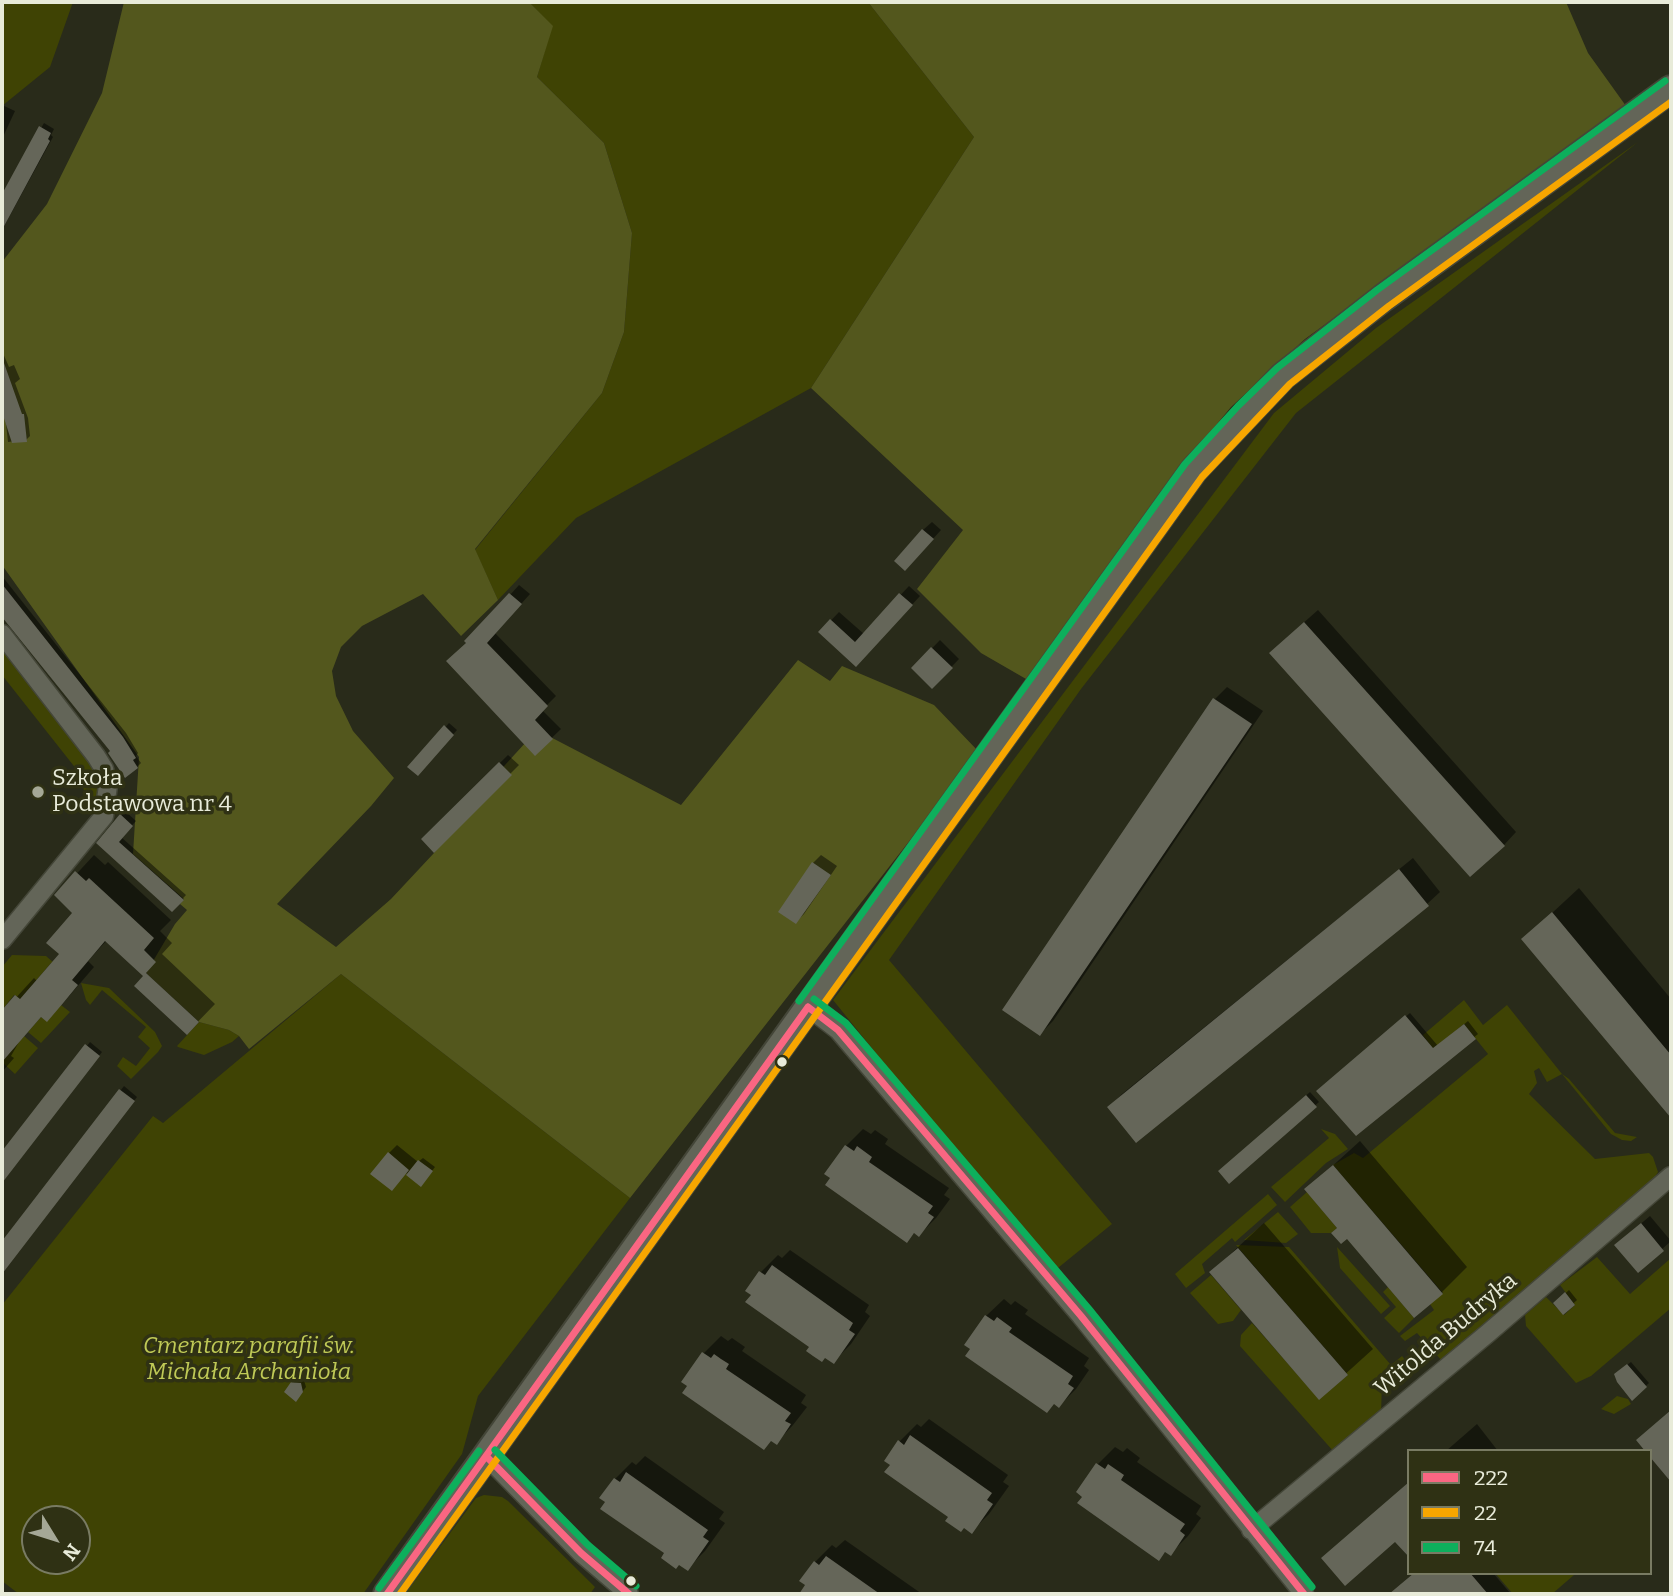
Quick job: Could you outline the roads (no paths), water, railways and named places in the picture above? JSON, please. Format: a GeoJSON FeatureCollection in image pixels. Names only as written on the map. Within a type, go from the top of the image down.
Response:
{"type":"FeatureCollection","features":[{"type":"Feature","properties":{"kind":"street"},"geometry":{"type":"LineString","coordinates":[[387,1594],[1194,470],[1283,376],[1383,298],[1671,89]]}},
{"type":"Feature","properties":{"kind":"street"},"geometry":{"type":"LineString","coordinates":[[2,634],[96,756],[104,769],[108,785],[104,816],[2,940]]}},
{"type":"Feature","properties":{"kind":"street"},"geometry":{"type":"LineString","coordinates":[[813,1000],[1073,1306],[1304,1594]]}},
{"type":"Feature","properties":{"kind":"street","name":"Witolda Budryka"},"geometry":{"type":"LineString","coordinates":[[1251,1530],[1671,1176]]}},
{"type":"Feature","properties":{"kind":"street"},"geometry":{"type":"LineString","coordinates":[[487,1457],[581,1553],[629,1594]]}},
{"type":"Feature","properties":{"kind":"place","name":"Szkoła Podstawowa nr 4"},"geometry":{"type":"Point","coordinates":[38,792]}},
{"type":"Feature","properties":{"kind":"park label","name":"Cmentarz parafii św. Michała Archanioła"},"geometry":{"type":"Point","coordinates":[249,1360]}}]}
